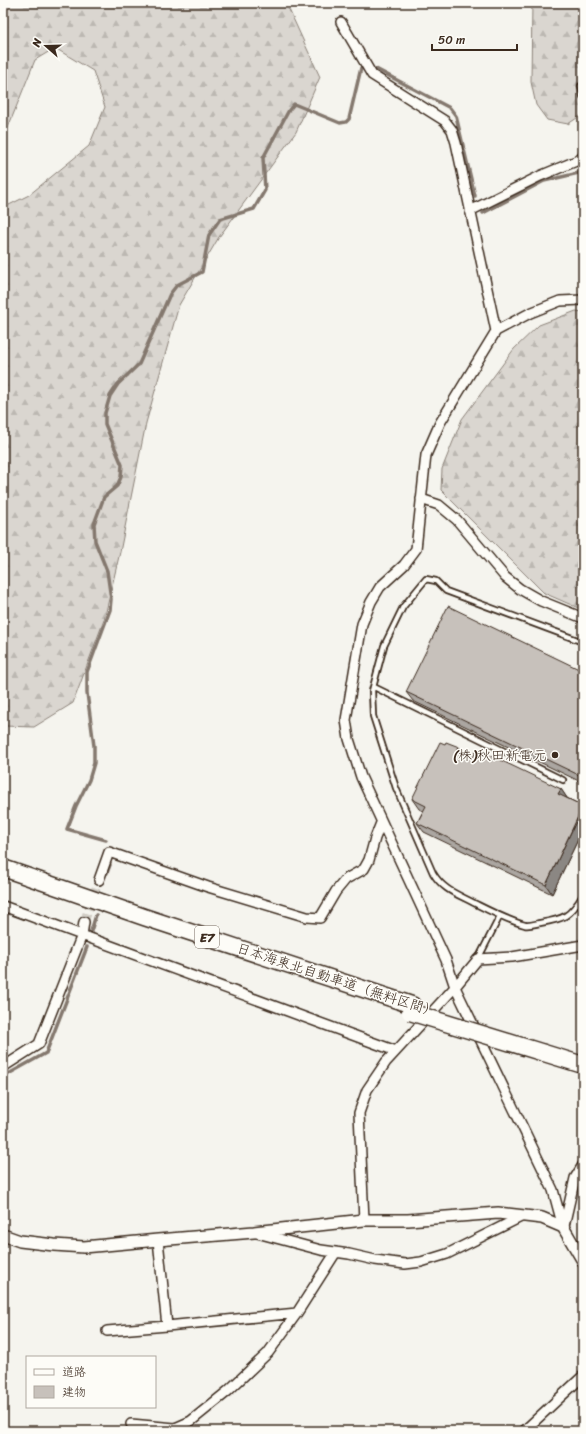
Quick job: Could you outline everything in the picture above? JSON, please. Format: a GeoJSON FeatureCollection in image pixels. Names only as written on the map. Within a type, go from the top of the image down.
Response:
{"type":"FeatureCollection","features":[{"type":"Feature","properties":{"kind":"highway","name":"日本海東北自動車道（無料区間）"},"geometry":{"type":"LineString","coordinates":[[3,868],[411,1009]]}},
{"type":"Feature","properties":{"kind":"highway","name":"日本海東北自動車道（無料区間）"},"geometry":{"type":"LineString","coordinates":[[3,878],[76,904],[304,976],[545,1049],[583,1065]]}},
{"type":"Feature","properties":{"kind":"highway","name":"日本海東北自動車道（無料区間）"},"geometry":{"type":"LineString","coordinates":[[545,1049],[583,1055]]}},
{"type":"Feature","properties":{"kind":"street"},"geometry":{"type":"LineString","coordinates":[[341,22],[372,75],[445,122],[452,130],[496,331]]}},
{"type":"Feature","properties":{"kind":"street"},"geometry":{"type":"LineString","coordinates":[[470,211],[540,176],[581,159],[583,156]]}},
{"type":"Feature","properties":{"kind":"street"},"geometry":{"type":"LineString","coordinates":[[583,300],[560,301],[530,313],[496,331],[440,424],[426,455],[416,549],[404,565],[380,587],[371,602],[362,624],[346,720],[349,739],[360,777],[446,960],[455,987],[553,1190],[563,1227],[583,1261]]}},
{"type":"Feature","properties":{"kind":"street"},"geometry":{"type":"LineString","coordinates":[[421,499],[439,505],[457,520],[505,577],[520,589],[541,602],[583,618]]}},
{"type":"Feature","properties":{"kind":"street"},"geometry":{"type":"LineString","coordinates":[[99,880],[109,852],[208,887],[307,917],[320,918],[336,891],[346,880],[364,869],[369,860],[381,823]]}},
{"type":"Feature","properties":{"kind":"street"},"geometry":{"type":"LineString","coordinates":[[3,906],[396,1051]]}},
{"type":"Feature","properties":{"kind":"street"},"geometry":{"type":"LineString","coordinates":[[3,1067],[39,1044],[82,935],[84,922]]}},
{"type":"Feature","properties":{"kind":"street"},"geometry":{"type":"LineString","coordinates":[[364,1220],[359,1113],[367,1090],[386,1062],[455,987],[478,959],[512,958],[583,945]]}},
{"type":"Feature","properties":{"kind":"street"},"geometry":{"type":"LineString","coordinates":[[563,1227],[575,1178],[583,1165]]}},
{"type":"Feature","properties":{"kind":"street"},"geometry":{"type":"LineString","coordinates":[[3,1235],[20,1240],[54,1245],[84,1247],[254,1232],[364,1220],[408,1220],[498,1213],[542,1218],[563,1227]]}},
{"type":"Feature","properties":{"kind":"street"},"geometry":{"type":"LineString","coordinates":[[254,1232],[321,1250],[405,1264],[421,1262],[447,1254],[523,1216]]}},
{"type":"Feature","properties":{"kind":"street"},"geometry":{"type":"LineString","coordinates":[[158,1240],[167,1326]]}},
{"type":"Feature","properties":{"kind":"street"},"geometry":{"type":"LineString","coordinates":[[131,1424],[175,1428],[191,1421],[228,1391],[268,1352],[297,1313],[336,1252]]}},
{"type":"Feature","properties":{"kind":"street"},"geometry":{"type":"LineString","coordinates":[[108,1331],[297,1313]]}},
{"type":"Feature","properties":{"kind":"street"},"geometry":{"type":"LineString","coordinates":[[524,1431],[583,1376]]}},
{"type":"Feature","properties":{"kind":"lane"},"geometry":{"type":"LineString","coordinates":[[581,86],[583,96]]}},
{"type":"Feature","properties":{"kind":"lane"},"geometry":{"type":"LineString","coordinates":[[583,642],[446,591],[436,581],[426,579],[403,607],[384,646],[372,691],[372,716],[396,788],[433,873],[439,882],[447,889],[500,916],[526,925],[556,920],[566,916],[575,908],[583,895]]}},
{"type":"Feature","properties":{"kind":"lane"},"geometry":{"type":"LineString","coordinates":[[374,687],[563,780]]}},
{"type":"Feature","properties":{"kind":"lane"},"geometry":{"type":"LineString","coordinates":[[478,959],[500,916]]}},
{"type":"Feature","properties":{"kind":"green space"},"geometry":{"type":"Polygon","coordinates":[[[3,3],[286,3],[320,77],[296,132],[219,237],[179,305],[146,423],[120,552],[104,620],[73,703],[34,727],[3,726],[3,208],[29,195],[89,146],[105,107],[93,71],[55,48],[35,60],[7,130],[3,133],[3,3]]]}},
{"type":"Feature","properties":{"kind":"green space"},"geometry":{"type":"Polygon","coordinates":[[[532,3],[583,3],[583,114],[568,124],[547,120],[536,105],[531,82],[532,3]]]}},
{"type":"Feature","properties":{"kind":"green space"},"geometry":{"type":"Polygon","coordinates":[[[576,311],[583,312],[583,610],[544,593],[441,490],[442,469],[462,419],[514,349],[539,325],[576,311]]]}},
{"type":"Feature","properties":{"kind":"building"},"geometry":{"type":"Polygon","coordinates":[[[448,606],[583,671],[583,777],[406,692],[448,606]]]}},
{"type":"Feature","properties":{"kind":"building"},"geometry":{"type":"Polygon","coordinates":[[[440,742],[445,744],[446,742],[459,747],[457,750],[473,758],[477,749],[561,789],[558,794],[583,806],[546,885],[417,823],[426,806],[412,799],[440,742]]]}},
{"type":"Feature","properties":{"kind":"waterway"},"geometry":{"type":"LineString","coordinates":[[106,840],[67,829],[76,806],[89,780],[94,763],[94,746],[87,693],[87,672],[110,610],[111,599],[107,571],[95,541],[94,524],[104,497],[117,486],[121,477],[122,465],[105,424],[105,413],[110,396],[118,384],[139,364],[170,294],[177,285],[202,272],[209,235],[220,219],[254,209],[265,190],[263,158],[289,110],[294,104],[340,123],[346,122],[349,119],[361,68]]}},
{"type":"Feature","properties":{"kind":"waterway"},"geometry":{"type":"LineString","coordinates":[[376,69],[450,108],[456,116],[475,196]]}},
{"type":"Feature","properties":{"kind":"waterway"},"geometry":{"type":"LineString","coordinates":[[483,213],[544,181],[583,172]]}},
{"type":"Feature","properties":{"kind":"waterway"},"geometry":{"type":"LineString","coordinates":[[107,873],[110,865]]}},
{"type":"Feature","properties":{"kind":"waterway"},"geometry":{"type":"LineString","coordinates":[[91,931],[96,915]]}},
{"type":"Feature","properties":{"kind":"waterway"},"geometry":{"type":"LineString","coordinates":[[3,1077],[46,1053],[87,947]]}},
{"type":"Feature","properties":{"kind":"tunnel"},"geometry":{"type":"LineString","coordinates":[[84,922],[99,880]]}},
{"type":"Feature","properties":{"kind":"place","name":"(株)秋田新電元"},"geometry":{"type":"Point","coordinates":[555,755]}}]}
